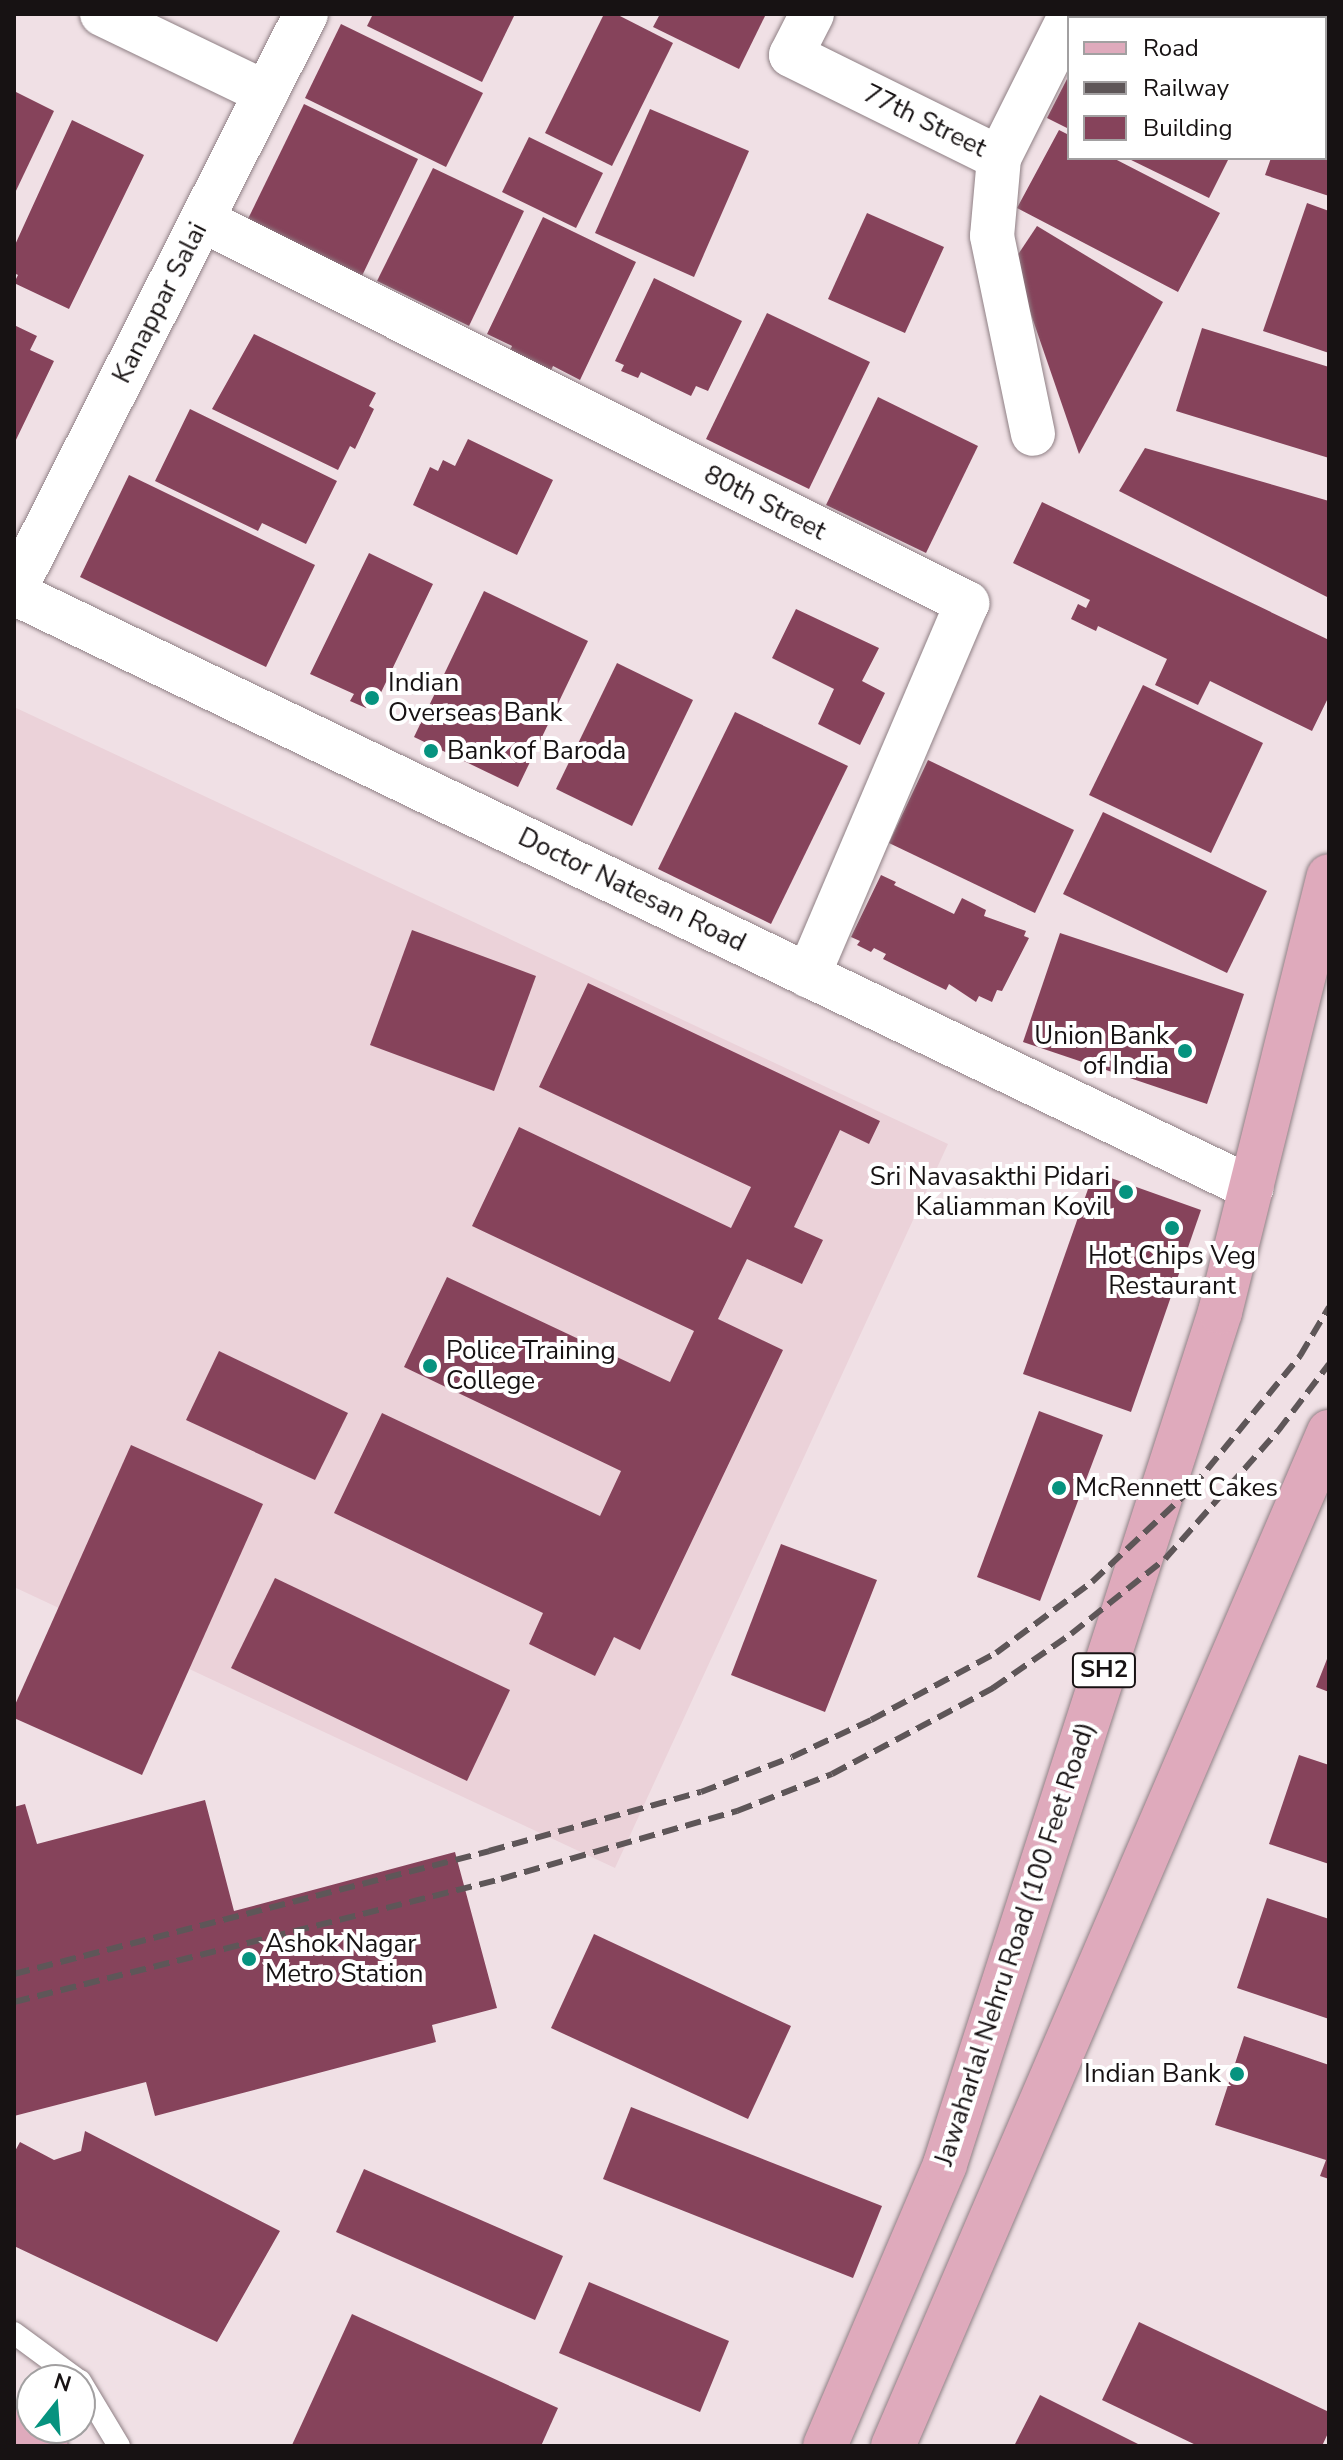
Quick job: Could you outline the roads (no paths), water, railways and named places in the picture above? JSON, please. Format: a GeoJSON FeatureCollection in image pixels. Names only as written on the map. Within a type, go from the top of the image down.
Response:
{"type":"FeatureCollection","features":[{"type":"Feature","properties":{"kind":"main road","name":"Jawaharlal Nehru Road (100 Feet Road)"},"geometry":{"type":"LineString","coordinates":[[825,2446],[945,2164],[1220,1312],[1329,876]]}},
{"type":"Feature","properties":{"kind":"main road"},"geometry":{"type":"LineString","coordinates":[[893,2446],[1329,1432]]}},
{"type":"Feature","properties":{"kind":"main road"},"geometry":{"type":"LineString","coordinates":[[14,2431],[46,2446]]}},
{"type":"Feature","properties":{"kind":"street"},"geometry":{"type":"LineString","coordinates":[[102,14],[266,93]]}},
{"type":"Feature","properties":{"kind":"street","name":"Kanappar Salai"},"geometry":{"type":"LineString","coordinates":[[14,592],[306,14]]}},
{"type":"Feature","properties":{"kind":"street","name":"77th Street"},"geometry":{"type":"LineString","coordinates":[[812,14],[791,55],[999,158],[1067,22]]}},
{"type":"Feature","properties":{"kind":"street"},"geometry":{"type":"LineString","coordinates":[[999,158],[992,236],[1033,434]]}},
{"type":"Feature","properties":{"kind":"street","name":"80th Street"},"geometry":{"type":"LineString","coordinates":[[202,220],[967,603],[808,975]]}},
{"type":"Feature","properties":{"kind":"street","name":"Doctor Natesan Road"},"geometry":{"type":"LineString","coordinates":[[14,592],[1251,1188]]}},
{"type":"Feature","properties":{"kind":"lane"},"geometry":{"type":"LineString","coordinates":[[14,2333],[56,2364]]}},
{"type":"Feature","properties":{"kind":"lane"},"geometry":{"type":"LineString","coordinates":[[96,2409],[119,2446]]}},
{"type":"Feature","properties":{"kind":"railway"},"geometry":{"type":"LineString","coordinates":[[14,1974],[489,1851],[701,1792],[792,1757],[871,1720],[996,1653],[1092,1582],[1192,1488],[1300,1356],[1329,1307]]}},
{"type":"Feature","properties":{"kind":"railway"},"geometry":{"type":"LineString","coordinates":[[14,2002],[501,1879],[737,1811],[832,1774],[993,1688],[1071,1634],[1165,1559],[1278,1431],[1329,1364]]}},
{"type":"Feature","properties":{"kind":"place","name":"Indian Overseas Bank"},"geometry":{"type":"Point","coordinates":[372,698]}},
{"type":"Feature","properties":{"kind":"place","name":"Bank of Baroda"},"geometry":{"type":"Point","coordinates":[431,751]}},
{"type":"Feature","properties":{"kind":"place","name":"Union Bank of India"},"geometry":{"type":"Point","coordinates":[1185,1051]}},
{"type":"Feature","properties":{"kind":"place","name":"Sri Navasakthi Pidari Kaliamman Kovil"},"geometry":{"type":"Point","coordinates":[1126,1192]}},
{"type":"Feature","properties":{"kind":"place","name":"Hot Chips Veg Restaurant"},"geometry":{"type":"Point","coordinates":[1172,1228]}},
{"type":"Feature","properties":{"kind":"place","name":"Police Training College"},"geometry":{"type":"Point","coordinates":[430,1366]}},
{"type":"Feature","properties":{"kind":"place","name":"McRennett Cakes"},"geometry":{"type":"Point","coordinates":[1059,1488]}},
{"type":"Feature","properties":{"kind":"place","name":"Ashok Nagar Metro Station"},"geometry":{"type":"Point","coordinates":[249,1959]}},
{"type":"Feature","properties":{"kind":"place","name":"Indian Bank"},"geometry":{"type":"Point","coordinates":[1237,2074]}}]}
